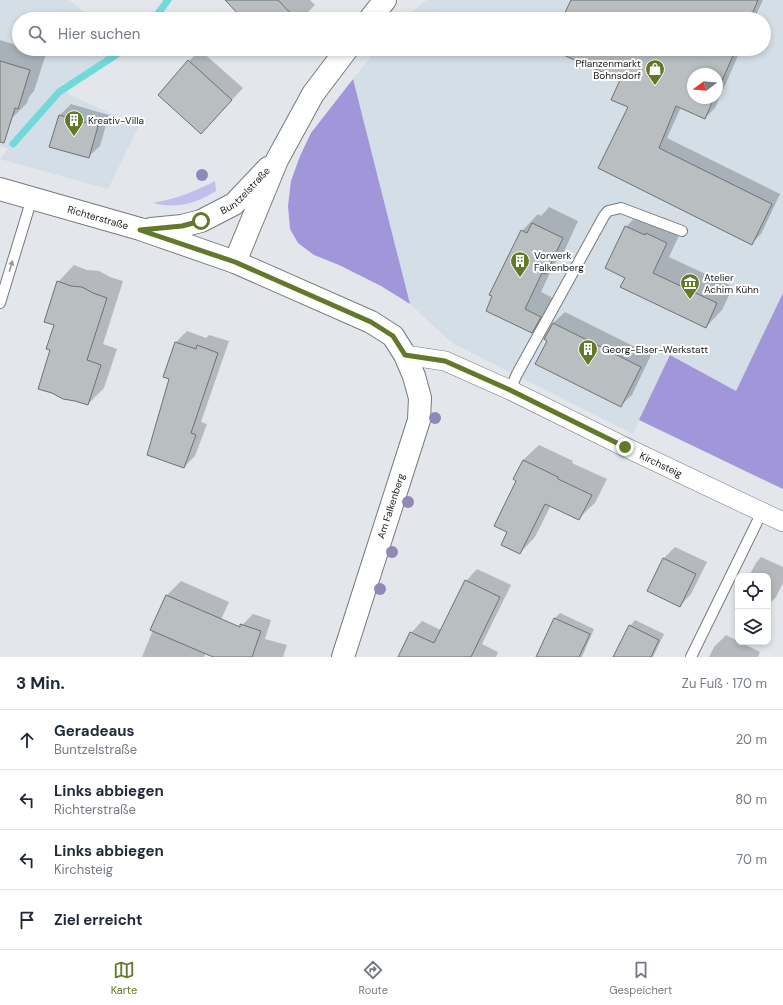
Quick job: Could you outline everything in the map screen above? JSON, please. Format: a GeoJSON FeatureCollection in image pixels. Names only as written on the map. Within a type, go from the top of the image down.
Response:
{"type":"FeatureCollection","features":[{"type":"Feature","properties":{"kind":"street"},"geometry":{"type":"LineString","coordinates":[[376,12],[385,0]]}},
{"type":"Feature","properties":{"kind":"street","name":"Buntzelstraße"},"geometry":{"type":"LineString","coordinates":[[235,262],[277,160],[313,94],[342,56]]}},
{"type":"Feature","properties":{"kind":"street","name":"Buntzelstraße"},"geometry":{"type":"LineString","coordinates":[[140,230],[182,226],[201,221],[234,204],[277,160]]}},
{"type":"Feature","properties":{"kind":"street","name":"Richterstraße"},"geometry":{"type":"LineString","coordinates":[[0,189],[140,230],[235,262],[371,322],[393,336],[405,355]]}},
{"type":"Feature","properties":{"kind":"street","name":"Kirchsteig"},"geometry":{"type":"LineString","coordinates":[[405,355],[445,361],[510,390],[783,522]]}},
{"type":"Feature","properties":{"kind":"street","name":"Am Falkenberg"},"geometry":{"type":"LineString","coordinates":[[343,657],[419,420],[420,398],[414,376],[405,355]]}},
{"type":"Feature","properties":{"kind":"lane"},"geometry":{"type":"LineString","coordinates":[[0,303],[32,198]]}},
{"type":"Feature","properties":{"kind":"lane"},"geometry":{"type":"LineString","coordinates":[[510,390],[517,374],[608,211],[620,208],[682,231]]}},
{"type":"Feature","properties":{"kind":"lane"},"geometry":{"type":"LineString","coordinates":[[691,657],[762,512]]}},
{"type":"Feature","properties":{"kind":"shaded area"},"geometry":{"type":"Polygon","coordinates":[[[0,0],[69,0],[84,12],[12,12],[12,56],[114,56],[107,63],[61,85],[70,95],[139,126],[108,189],[0,159],[8,149],[0,146],[0,0]]]}},
{"type":"Feature","properties":{"kind":"shaded area"},"geometry":{"type":"Polygon","coordinates":[[[427,0],[783,0],[783,293],[736,391],[670,355],[633,434],[452,343],[410,304],[353,79],[371,56],[771,56],[771,12],[411,12],[427,0]]]}},
{"type":"Feature","properties":{"kind":"shaded area"},"geometry":{"type":"Polygon","coordinates":[[[353,79],[410,304],[381,286],[339,265],[314,255],[298,243],[290,229],[288,206],[291,181],[300,156],[311,133],[353,79]]]}},
{"type":"Feature","properties":{"kind":"shaded area"},"geometry":{"type":"Polygon","coordinates":[[[215,181],[216,191],[193,202],[178,205],[161,205],[153,203],[184,195],[215,181]]]}},
{"type":"Feature","properties":{"kind":"shaded area"},"geometry":{"type":"Polygon","coordinates":[[[783,293],[783,489],[639,420],[670,355],[736,391],[783,293]]]}},
{"type":"Feature","properties":{"kind":"building"},"geometry":{"type":"Polygon","coordinates":[[[225,0],[278,0],[289,12],[236,12],[225,0]]]}},
{"type":"Feature","properties":{"kind":"building"},"geometry":{"type":"Polygon","coordinates":[[[571,0],[758,0],[753,12],[565,12],[571,0]]]}},
{"type":"Feature","properties":{"kind":"building"},"geometry":{"type":"Polygon","coordinates":[[[566,56],[733,56],[723,78],[723,68],[687,68],[687,104],[711,104],[705,119],[676,106],[659,148],[772,204],[752,245],[598,168],[628,107],[611,100],[620,80],[566,56]]]}},
{"type":"Feature","properties":{"kind":"building"},"geometry":{"type":"Polygon","coordinates":[[[188,60],[232,100],[201,134],[158,95],[188,60]]]}},
{"type":"Feature","properties":{"kind":"building"},"geometry":{"type":"Polygon","coordinates":[[[0,61],[30,70],[18,109],[15,108],[4,143],[0,142],[0,61]]]}},
{"type":"Feature","properties":{"kind":"building","name":"Kreativ-Villa"},"geometry":{"type":"Polygon","coordinates":[[[59,115],[98,126],[89,158],[49,147],[59,115]]]}},
{"type":"Feature","properties":{"kind":"building","name":"Vorwerk Falkenberg"},"geometry":{"type":"Polygon","coordinates":[[[532,223],[563,238],[546,274],[542,273],[525,309],[541,317],[532,333],[486,311],[492,296],[489,295],[521,230],[527,233],[532,223]]]}},
{"type":"Feature","properties":{"kind":"building"},"geometry":{"type":"Polygon","coordinates":[[[625,226],[645,235],[646,233],[667,243],[653,273],[717,303],[706,328],[620,287],[625,278],[605,268],[625,226]]]}},
{"type":"Feature","properties":{"kind":"building"},"geometry":{"type":"Polygon","coordinates":[[[57,281],[71,286],[82,287],[107,298],[87,360],[101,365],[88,405],[63,399],[52,393],[38,389],[50,350],[46,349],[54,325],[44,322],[57,281]]]}},
{"type":"Feature","properties":{"kind":"building","name":"Georg-Elser-Werkstatt"},"geometry":{"type":"Polygon","coordinates":[[[553,323],[641,367],[621,407],[535,364],[547,341],[544,339],[553,323]]]}},
{"type":"Feature","properties":{"kind":"building"},"geometry":{"type":"Polygon","coordinates":[[[175,342],[196,349],[197,345],[218,353],[191,433],[196,435],[184,468],[147,455],[169,379],[163,377],[175,342]]]}},
{"type":"Feature","properties":{"kind":"building"},"geometry":{"type":"Polygon","coordinates":[[[523,460],[592,495],[579,520],[545,504],[520,554],[501,545],[507,532],[494,526],[516,481],[513,479],[523,460]]]}},
{"type":"Feature","properties":{"kind":"building"},"geometry":{"type":"Polygon","coordinates":[[[663,558],[696,574],[680,607],[647,591],[663,558]]]}},
{"type":"Feature","properties":{"kind":"building"},"geometry":{"type":"Polygon","coordinates":[[[465,580],[500,597],[471,657],[398,657],[410,632],[434,643],[465,580]]]}},
{"type":"Feature","properties":{"kind":"building"},"geometry":{"type":"Polygon","coordinates":[[[166,595],[240,627],[240,624],[261,631],[252,657],[213,657],[150,630],[166,595]]]}},
{"type":"Feature","properties":{"kind":"building"},"geometry":{"type":"Polygon","coordinates":[[[554,618],[590,634],[579,657],[536,657],[554,618]]]}},
{"type":"Feature","properties":{"kind":"building"},"geometry":{"type":"Polygon","coordinates":[[[629,625],[659,640],[651,657],[613,657],[629,625]]]}},
{"type":"Feature","properties":{"kind":"waterway"},"geometry":{"type":"LineString","coordinates":[[159,12],[168,0]]}},
{"type":"Feature","properties":{"kind":"waterway"},"geometry":{"type":"LineString","coordinates":[[13,144],[59,92],[114,56]]}},
{"type":"Feature","properties":{"kind":"place","name":"Pflanzenmarkt Bohnsdorf"},"geometry":{"type":"Point","coordinates":[655,86]}},
{"type":"Feature","properties":{"kind":"place","name":"Kreativ-Villa"},"geometry":{"type":"Point","coordinates":[74,137]}},
{"type":"Feature","properties":{"kind":"place","name":"Vorwerk Falkenberg"},"geometry":{"type":"Point","coordinates":[520,278]}},
{"type":"Feature","properties":{"kind":"place","name":"Atelier Achim Kühn"},"geometry":{"type":"Point","coordinates":[690,300]}},
{"type":"Feature","properties":{"kind":"place","name":"Georg-Elser-Werkstatt"},"geometry":{"type":"Point","coordinates":[588,366]}},
{"type":"Feature","properties":{"kind":"route"},"geometry":{"type":"LineString","coordinates":[[201,221],[182,226],[140,230],[235,262],[371,322],[393,336],[405,355],[445,361],[510,390],[625,447]]}}]}
